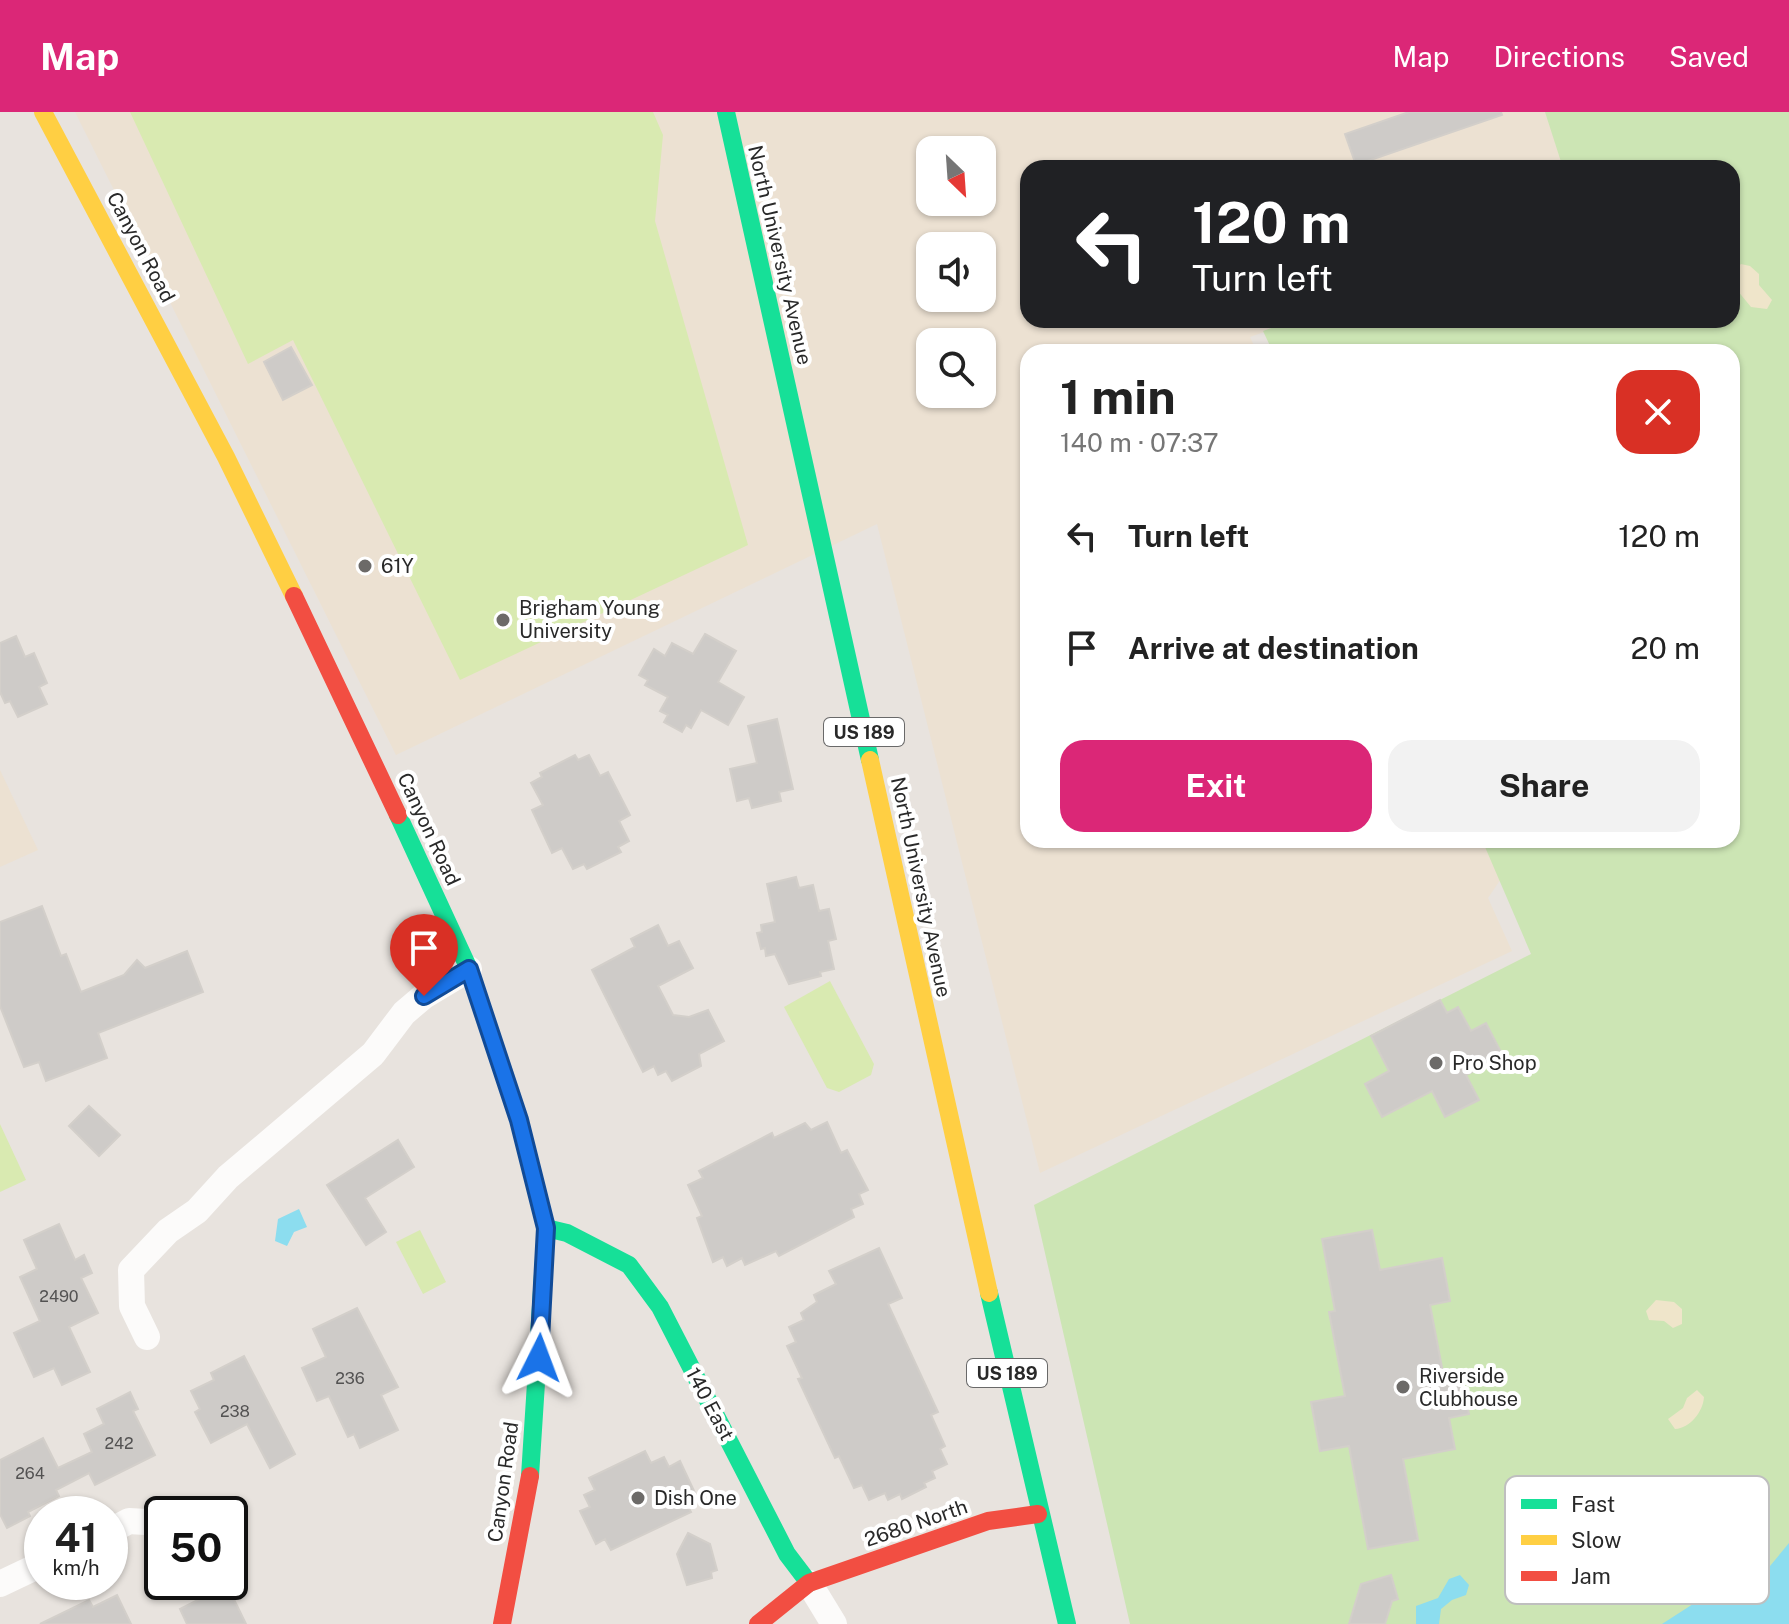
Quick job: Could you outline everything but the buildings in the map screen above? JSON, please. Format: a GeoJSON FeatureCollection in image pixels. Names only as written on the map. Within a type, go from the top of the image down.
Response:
{"type":"FeatureCollection","features":[{"type":"Feature","properties":{"kind":"main road","name":"Canyon Road"},"geometry":{"type":"LineString","coordinates":[[43,112],[276,556],[469,969],[519,1120],[546,1228],[530,1479],[502,1624]]}},
{"type":"Feature","properties":{"kind":"main road","name":"North University Avenue"},"geometry":{"type":"LineString","coordinates":[[726,112],[1038,1514],[1067,1624]]}},
{"type":"Feature","properties":{"kind":"main road","name":"140 East"},"geometry":{"type":"LineString","coordinates":[[546,1228],[567,1233],[629,1265],[660,1307],[787,1554],[809,1583]]}},
{"type":"Feature","properties":{"kind":"main road","name":"2680 North"},"geometry":{"type":"LineString","coordinates":[[758,1624],[809,1583],[988,1521],[1038,1514]]}},
{"type":"Feature","properties":{"kind":"street"},"geometry":{"type":"LineString","coordinates":[[147,1337],[132,1306],[131,1270],[168,1231],[197,1211],[228,1177],[373,1054],[398,1018],[469,969]]}},
{"type":"Feature","properties":{"kind":"street"},"geometry":{"type":"LineString","coordinates":[[0,1584],[24,1573]]}},
{"type":"Feature","properties":{"kind":"street","name":"140 East"},"geometry":{"type":"LineString","coordinates":[[809,1583],[834,1624]]}},
{"type":"Feature","properties":{"kind":"shaded area","name":"Brigham Young University"},"geometry":{"type":"Polygon","coordinates":[[[75,112],[1546,112],[1561,160],[1020,160],[1020,328],[1275,328],[1250,337],[1253,344],[1020,344],[1020,848],[1505,848],[1512,863],[1488,898],[1512,951],[1040,1173],[877,524],[396,755],[75,112]]]}},
{"type":"Feature","properties":{"kind":"shaded area"},"geometry":{"type":"Polygon","coordinates":[[[0,770],[38,850],[0,867],[0,770]]]}},
{"type":"Feature","properties":{"kind":"green space"},"geometry":{"type":"Polygon","coordinates":[[[130,112],[653,112],[663,135],[655,221],[748,545],[460,680],[293,340],[248,364],[130,112]]]}},
{"type":"Feature","properties":{"kind":"green space"},"geometry":{"type":"Polygon","coordinates":[[[1545,112],[1789,112],[1789,1624],[1130,1624],[1034,1205],[1531,954],[1485,848],[1740,848],[1740,344],[1269,344],[1263,331],[1271,328],[1740,328],[1740,160],[1560,160],[1545,112]]]}},
{"type":"Feature","properties":{"kind":"green space"},"geometry":{"type":"Polygon","coordinates":[[[830,981],[874,1064],[871,1075],[839,1092],[827,1088],[784,1007],[830,981]]]}},
{"type":"Feature","properties":{"kind":"green space"},"geometry":{"type":"Polygon","coordinates":[[[0,1124],[26,1180],[0,1192],[0,1124]]]}},
{"type":"Feature","properties":{"kind":"green space"},"geometry":{"type":"Polygon","coordinates":[[[420,1230],[446,1282],[423,1294],[396,1242],[420,1230]]]}},
{"type":"Feature","properties":{"kind":"sand"},"geometry":{"type":"Polygon","coordinates":[[[1740,265],[1750,266],[1759,274],[1759,285],[1772,300],[1767,309],[1751,307],[1740,294],[1740,265]]]}},
{"type":"Feature","properties":{"kind":"sand"},"geometry":{"type":"Polygon","coordinates":[[[1656,1300],[1674,1302],[1682,1309],[1682,1324],[1673,1328],[1664,1321],[1649,1320],[1646,1311],[1656,1300]]]}},
{"type":"Feature","properties":{"kind":"sand"},"geometry":{"type":"Polygon","coordinates":[[[1697,1390],[1704,1397],[1698,1413],[1686,1426],[1675,1429],[1668,1419],[1683,1408],[1687,1398],[1697,1390]]]}},
{"type":"Feature","properties":{"kind":"water"},"geometry":{"type":"Polygon","coordinates":[[[299,1209],[307,1227],[294,1232],[287,1246],[275,1241],[278,1219],[299,1209]]]}},
{"type":"Feature","properties":{"kind":"water"},"geometry":{"type":"Polygon","coordinates":[[[1789,1543],[1789,1624],[1662,1624],[1693,1604],[1769,1604],[1769,1567],[1789,1543]]]}},
{"type":"Feature","properties":{"kind":"water"},"geometry":{"type":"Polygon","coordinates":[[[1460,1575],[1469,1585],[1466,1595],[1452,1600],[1441,1609],[1439,1624],[1416,1624],[1416,1606],[1438,1598],[1449,1579],[1460,1575]]]}},
{"type":"Feature","properties":{"kind":"traffic: fast"},"geometry":{"type":"LineString","coordinates":[[726,112],[870,760]]}},
{"type":"Feature","properties":{"kind":"traffic: fast"},"geometry":{"type":"LineString","coordinates":[[398,815],[469,969],[519,1120],[546,1228],[530,1476]]}},
{"type":"Feature","properties":{"kind":"traffic: fast"},"geometry":{"type":"LineString","coordinates":[[546,1228],[567,1233],[629,1265],[660,1307],[787,1554],[809,1583]]}},
{"type":"Feature","properties":{"kind":"traffic: fast"},"geometry":{"type":"LineString","coordinates":[[989,1293],[1067,1624]]}},
{"type":"Feature","properties":{"kind":"traffic: slow"},"geometry":{"type":"LineString","coordinates":[[43,112],[226,457],[294,596]]}},
{"type":"Feature","properties":{"kind":"traffic: slow"},"geometry":{"type":"LineString","coordinates":[[870,760],[989,1293]]}},
{"type":"Feature","properties":{"kind":"traffic: jam"},"geometry":{"type":"LineString","coordinates":[[294,596],[398,815]]}},
{"type":"Feature","properties":{"kind":"traffic: jam"},"geometry":{"type":"LineString","coordinates":[[502,1624],[530,1476]]}},
{"type":"Feature","properties":{"kind":"traffic: jam"},"geometry":{"type":"LineString","coordinates":[[758,1624],[809,1583],[988,1521],[1038,1514]]}},
{"type":"Feature","properties":{"kind":"place","name":"61Y"},"geometry":{"type":"Point","coordinates":[365,566]}},
{"type":"Feature","properties":{"kind":"place","name":"Brigham Young University"},"geometry":{"type":"Point","coordinates":[503,620]}},
{"type":"Feature","properties":{"kind":"place","name":"Pro Shop"},"geometry":{"type":"Point","coordinates":[1436,1063]}},
{"type":"Feature","properties":{"kind":"place","name":"Riverside Clubhouse"},"geometry":{"type":"Point","coordinates":[1403,1387]}},
{"type":"Feature","properties":{"kind":"place","name":"Dish One"},"geometry":{"type":"Point","coordinates":[638,1498]}},
{"type":"Feature","properties":{"kind":"route"},"geometry":{"type":"LineString","coordinates":[[424,996],[469,969],[519,1120],[546,1228],[539,1358]]}}]}
